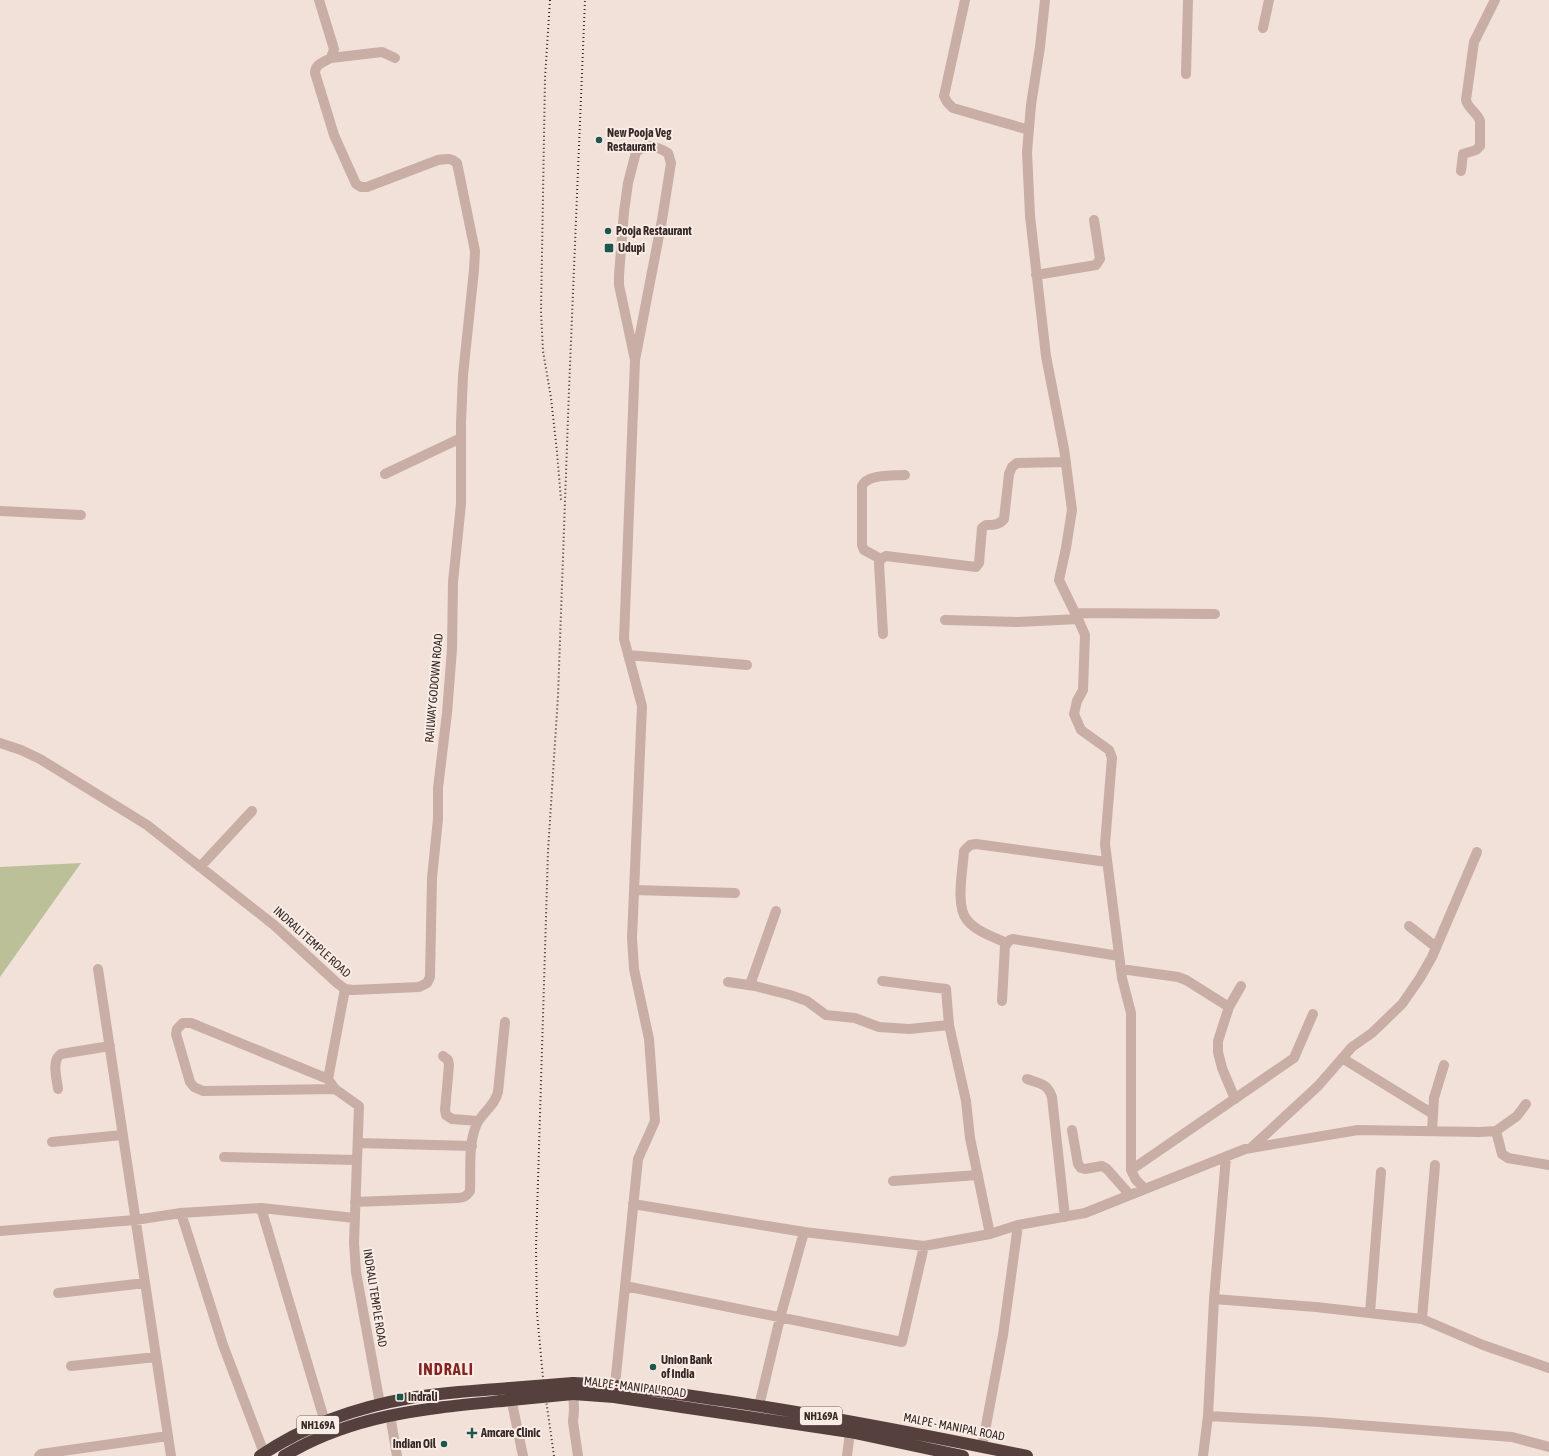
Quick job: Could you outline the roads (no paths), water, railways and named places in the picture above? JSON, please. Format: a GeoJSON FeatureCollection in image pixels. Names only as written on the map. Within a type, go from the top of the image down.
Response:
{"type":"FeatureCollection","features":[{"type":"Feature","properties":{"kind":"highway","name":"NH169A"},"geometry":{"type":"LineString","coordinates":[[573,1388],[615,1385]]}},
{"type":"Feature","properties":{"kind":"highway","name":"MALPE - MANIPAL ROAD"},"geometry":{"type":"LineString","coordinates":[[615,1385],[871,1424],[1024,1456]]}},
{"type":"Feature","properties":{"kind":"highway","name":"MALPE - MANIPAL ROAD"},"geometry":{"type":"LineString","coordinates":[[284,1456],[298,1448],[350,1426],[390,1415],[510,1394],[573,1388],[614,1397],[850,1432],[963,1456]]}},
{"type":"Feature","properties":{"kind":"highway","name":"NH169A"},"geometry":{"type":"LineString","coordinates":[[262,1455],[292,1437],[325,1422],[380,1404],[410,1398],[510,1394]]}},
{"type":"Feature","properties":{"kind":"highway"},"geometry":{"type":"LineString","coordinates":[[292,1437],[298,1448]]}},
{"type":"Feature","properties":{"kind":"street"},"geometry":{"type":"LineString","coordinates":[[319,0],[334,49],[331,58],[382,52],[395,58]]}},
{"type":"Feature","properties":{"kind":"street"},"geometry":{"type":"LineString","coordinates":[[965,0],[944,96],[952,108],[1029,130]]}},
{"type":"Feature","properties":{"kind":"street"},"geometry":{"type":"LineString","coordinates":[[1044,0],[1040,47],[1031,105],[1027,152],[1029,202],[1046,356],[1066,462],[1072,510],[1059,580],[1085,635],[1083,690],[1077,701],[1074,714],[1081,730],[1109,750],[1112,758],[1105,844],[1121,970],[1131,1013],[1131,1170],[1136,1180],[1145,1189]]}},
{"type":"Feature","properties":{"kind":"street"},"geometry":{"type":"LineString","coordinates":[[1186,74],[1188,0]]}},
{"type":"Feature","properties":{"kind":"street"},"geometry":{"type":"LineString","coordinates":[[1263,28],[1269,0]]}},
{"type":"Feature","properties":{"kind":"street"},"geometry":{"type":"LineString","coordinates":[[1461,171],[1463,154],[1476,150],[1480,146],[1479,117],[1470,109],[1466,100],[1474,42],[1496,0]]}},
{"type":"Feature","properties":{"kind":"street","name":"RAILWAY GODOWN ROAD"},"geometry":{"type":"LineString","coordinates":[[331,58],[318,65],[315,68],[315,73],[334,135],[356,184],[361,187],[367,187],[438,160],[448,158],[457,163],[475,251],[463,375],[461,504],[453,582],[452,649],[438,788],[438,819],[432,878],[430,977],[427,983],[419,987],[353,990],[345,989]]}},
{"type":"Feature","properties":{"kind":"street"},"geometry":{"type":"LineString","coordinates":[[615,1385],[638,1159],[655,1121],[649,1039],[634,969],[632,938],[642,706],[624,639],[635,360],[662,220],[671,163],[668,152],[658,146],[646,146],[636,152],[628,183],[624,212],[619,285],[635,360]]}},
{"type":"Feature","properties":{"kind":"street"},"geometry":{"type":"LineString","coordinates":[[1036,275],[1098,264],[1100,259],[1094,220]]}},
{"type":"Feature","properties":{"kind":"street"},"geometry":{"type":"LineString","coordinates":[[385,474],[461,438]]}},
{"type":"Feature","properties":{"kind":"street"},"geometry":{"type":"LineString","coordinates":[[883,634],[878,563],[881,558],[886,556],[970,568],[976,567],[979,563],[982,528],[986,524],[995,525],[1001,523],[1004,519],[1009,474],[1012,467],[1017,464],[1066,462]]}},
{"type":"Feature","properties":{"kind":"street"},"geometry":{"type":"LineString","coordinates":[[881,558],[864,550],[862,545],[862,486],[864,481],[869,478],[905,475]]}},
{"type":"Feature","properties":{"kind":"street"},"geometry":{"type":"LineString","coordinates":[[0,511],[81,515]]}},
{"type":"Feature","properties":{"kind":"street"},"geometry":{"type":"LineString","coordinates":[[945,620],[1018,622],[1077,616],[1215,614]]}},
{"type":"Feature","properties":{"kind":"street"},"geometry":{"type":"LineString","coordinates":[[628,655],[747,665]]}},
{"type":"Feature","properties":{"kind":"street","name":"INDRALI TEMPLE ROAD"},"geometry":{"type":"LineString","coordinates":[[0,743],[21,750],[47,763],[147,825],[274,925],[345,989],[328,1079],[335,1089],[359,1106],[354,1243],[356,1272],[380,1404]]}},
{"type":"Feature","properties":{"kind":"street"},"geometry":{"type":"LineString","coordinates":[[200,867],[252,811]]}},
{"type":"Feature","properties":{"kind":"street"},"geometry":{"type":"LineString","coordinates":[[1007,943],[981,932],[973,926],[966,920],[960,905],[964,851],[970,845],[976,844],[1107,862]]}},
{"type":"Feature","properties":{"kind":"street"},"geometry":{"type":"LineString","coordinates":[[1251,1148],[1318,1086],[1352,1047],[1372,1033],[1402,1004],[1432,957],[1477,852]]}},
{"type":"Feature","properties":{"kind":"street"},"geometry":{"type":"LineString","coordinates":[[634,890],[735,893]]}},
{"type":"Feature","properties":{"kind":"street"},"geometry":{"type":"LineString","coordinates":[[750,985],[776,911]]}},
{"type":"Feature","properties":{"kind":"street"},"geometry":{"type":"LineString","coordinates":[[1409,926],[1436,947]]}},
{"type":"Feature","properties":{"kind":"street"},"geometry":{"type":"LineString","coordinates":[[1002,1001],[1005,946],[1013,940],[1119,956]]}},
{"type":"Feature","properties":{"kind":"street"},"geometry":{"type":"LineString","coordinates":[[98,969],[171,1456]]}},
{"type":"Feature","properties":{"kind":"street"},"geometry":{"type":"LineString","coordinates":[[1121,970],[1178,977],[1186,980],[1229,1007]]}},
{"type":"Feature","properties":{"kind":"street"},"geometry":{"type":"LineString","coordinates":[[882,981],[946,989],[949,1025],[966,1101],[970,1138],[990,1234]]}},
{"type":"Feature","properties":{"kind":"street"},"geometry":{"type":"LineString","coordinates":[[728,982],[750,985],[807,1001],[826,1014],[855,1018],[879,1027],[908,1030],[949,1025]]}},
{"type":"Feature","properties":{"kind":"street"},"geometry":{"type":"LineString","coordinates":[[1235,1099],[1222,1068],[1218,1052],[1218,1041],[1229,1007],[1241,986]]}},
{"type":"Feature","properties":{"kind":"street"},"geometry":{"type":"LineString","coordinates":[[1131,1170],[1294,1058],[1313,1014]]}},
{"type":"Feature","properties":{"kind":"street"},"geometry":{"type":"LineString","coordinates":[[355,1202],[464,1198],[470,1191],[474,1131],[478,1121],[496,1099],[504,1022]]}},
{"type":"Feature","properties":{"kind":"street"},"geometry":{"type":"LineString","coordinates":[[328,1079],[191,1023],[183,1023],[177,1029],[176,1034],[190,1082],[194,1087],[203,1091],[335,1089]]}},
{"type":"Feature","properties":{"kind":"street"},"geometry":{"type":"LineString","coordinates":[[58,1089],[56,1061],[59,1055],[110,1046]]}},
{"type":"Feature","properties":{"kind":"street"},"geometry":{"type":"LineString","coordinates":[[443,1056],[448,1060],[449,1065],[445,1110],[446,1115],[452,1119],[478,1121]]}},
{"type":"Feature","properties":{"kind":"street"},"geometry":{"type":"LineString","coordinates":[[1342,1058],[1433,1114]]}},
{"type":"Feature","properties":{"kind":"street"},"geometry":{"type":"LineString","coordinates":[[1432,1131],[1436,1089],[1444,1065]]}},
{"type":"Feature","properties":{"kind":"street"},"geometry":{"type":"LineString","coordinates":[[1027,1079],[1045,1085],[1052,1097],[1064,1217]]}},
{"type":"Feature","properties":{"kind":"street"},"geometry":{"type":"LineString","coordinates":[[633,1204],[804,1232],[924,1246],[990,1234],[1018,1225],[1085,1213],[1251,1148],[1358,1130],[1496,1131],[1517,1116],[1526,1104]]}},
{"type":"Feature","properties":{"kind":"street"},"geometry":{"type":"LineString","coordinates":[[1072,1130],[1078,1164],[1081,1168],[1086,1169],[1102,1166],[1107,1169],[1130,1195]]}},
{"type":"Feature","properties":{"kind":"street"},"geometry":{"type":"LineString","coordinates":[[1496,1131],[1502,1154],[1508,1158],[1549,1165]]}},
{"type":"Feature","properties":{"kind":"street"},"geometry":{"type":"LineString","coordinates":[[52,1142],[122,1135]]}},
{"type":"Feature","properties":{"kind":"street"},"geometry":{"type":"LineString","coordinates":[[358,1143],[472,1146]]}},
{"type":"Feature","properties":{"kind":"street"},"geometry":{"type":"LineString","coordinates":[[224,1157],[357,1160]]}},
{"type":"Feature","properties":{"kind":"street"},"geometry":{"type":"LineString","coordinates":[[1203,1456],[1208,1416],[1214,1299],[1226,1157]]}},
{"type":"Feature","properties":{"kind":"street"},"geometry":{"type":"LineString","coordinates":[[1422,1319],[1435,1165]]}},
{"type":"Feature","properties":{"kind":"street"},"geometry":{"type":"LineString","coordinates":[[1370,1313],[1381,1172]]}},
{"type":"Feature","properties":{"kind":"street"},"geometry":{"type":"LineString","coordinates":[[893,1181],[978,1175]]}},
{"type":"Feature","properties":{"kind":"street"},"geometry":{"type":"LineString","coordinates":[[0,1231],[135,1220],[181,1213],[261,1208],[355,1218]]}},
{"type":"Feature","properties":{"kind":"street"},"geometry":{"type":"LineString","coordinates":[[261,1208],[325,1422]]}},
{"type":"Feature","properties":{"kind":"street"},"geometry":{"type":"LineString","coordinates":[[181,1213],[223,1345],[262,1455]]}},
{"type":"Feature","properties":{"kind":"street"},"geometry":{"type":"LineString","coordinates":[[982,1447],[1003,1335],[1018,1225]]}},
{"type":"Feature","properties":{"kind":"street"},"geometry":{"type":"LineString","coordinates":[[759,1406],[780,1318],[804,1232]]}},
{"type":"Feature","properties":{"kind":"street"},"geometry":{"type":"LineString","coordinates":[[625,1286],[902,1342],[924,1246]]}},
{"type":"Feature","properties":{"kind":"street"},"geometry":{"type":"LineString","coordinates":[[58,1293],[145,1283]]}},
{"type":"Feature","properties":{"kind":"street"},"geometry":{"type":"LineString","coordinates":[[1214,1299],[1316,1307],[1422,1319],[1483,1344],[1549,1368]]}},
{"type":"Feature","properties":{"kind":"street"},"geometry":{"type":"LineString","coordinates":[[71,1366],[156,1357]]}},
{"type":"Feature","properties":{"kind":"street"},"geometry":{"type":"LineString","coordinates":[[573,1388],[573,1422],[578,1456]]}},
{"type":"Feature","properties":{"kind":"street"},"geometry":{"type":"LineString","coordinates":[[510,1394],[523,1456]]}},
{"type":"Feature","properties":{"kind":"street"},"geometry":{"type":"LineString","coordinates":[[390,1415],[397,1456]]}},
{"type":"Feature","properties":{"kind":"street"},"geometry":{"type":"LineString","coordinates":[[1208,1416],[1320,1422],[1504,1437],[1549,1447]]}},
{"type":"Feature","properties":{"kind":"street"},"geometry":{"type":"LineString","coordinates":[[847,1456],[850,1432]]}},
{"type":"Feature","properties":{"kind":"street"},"geometry":{"type":"LineString","coordinates":[[39,1456],[41,1454],[168,1436]]}},
{"type":"Feature","properties":{"kind":"railway"},"geometry":{"type":"LineString","coordinates":[[550,0],[545,78],[541,312],[543,351],[551,398],[561,500]]}},
{"type":"Feature","properties":{"kind":"railway"},"geometry":{"type":"LineString","coordinates":[[554,1456],[543,1378],[537,1313],[536,1247],[548,851],[558,696],[585,0]]}},
{"type":"Feature","properties":{"kind":"place","name":"New Pooja Veg Restaurant"},"geometry":{"type":"Point","coordinates":[599,140]}},
{"type":"Feature","properties":{"kind":"place","name":"Pooja Restaurant"},"geometry":{"type":"Point","coordinates":[608,231]}},
{"type":"Feature","properties":{"kind":"place","name":"Udupi"},"geometry":{"type":"Point","coordinates":[609,248]}},
{"type":"Feature","properties":{"kind":"place","name":"Union Bank of India"},"geometry":{"type":"Point","coordinates":[653,1367]}},
{"type":"Feature","properties":{"kind":"place","name":"Indrali"},"geometry":{"type":"Point","coordinates":[400,1397]}},
{"type":"Feature","properties":{"kind":"place","name":"Amcare Clinic"},"geometry":{"type":"Point","coordinates":[472,1433]}},
{"type":"Feature","properties":{"kind":"place","name":"Indian Oil"},"geometry":{"type":"Point","coordinates":[444,1444]}},
{"type":"Feature","properties":{"kind":"district","name":"INDRALI"},"geometry":{"type":"Point","coordinates":[446,1369]}}]}
